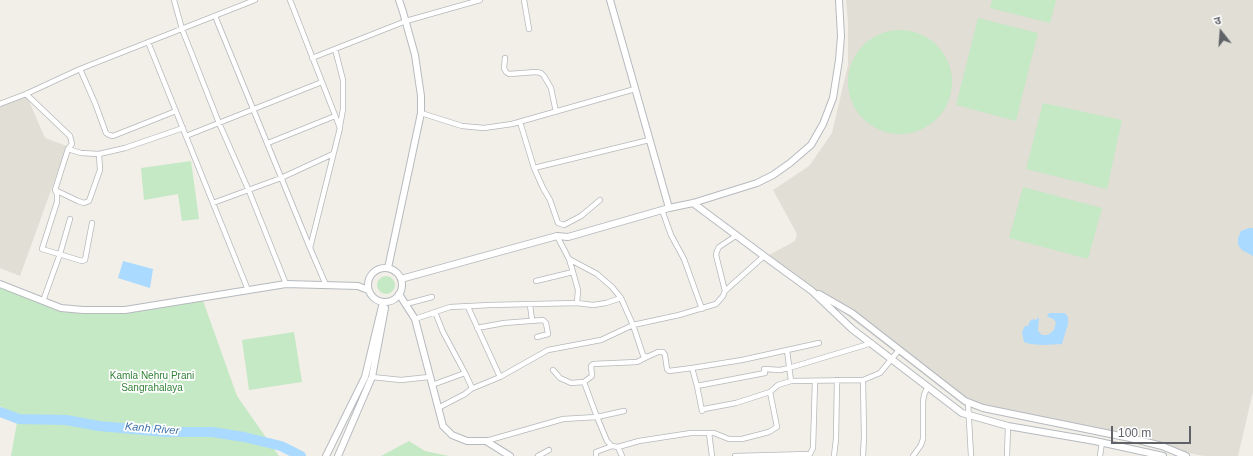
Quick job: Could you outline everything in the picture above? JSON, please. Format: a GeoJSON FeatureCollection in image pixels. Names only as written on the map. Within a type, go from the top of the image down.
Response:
{"type":"FeatureCollection","features":[{"type":"Feature","properties":{"kind":"main road"},"geometry":{"type":"LineString","coordinates":[[388,268],[421,113],[419,74],[406,21],[399,0]]}},
{"type":"Feature","properties":{"kind":"main road"},"geometry":{"type":"LineString","coordinates":[[610,0],[649,140],[665,209]]}},
{"type":"Feature","properties":{"kind":"main road"},"geometry":{"type":"LineString","coordinates":[[401,279],[557,236],[568,237],[665,209],[693,203],[757,183],[773,176],[811,145],[823,124],[833,98],[840,60],[842,36],[839,0]]}},
{"type":"Feature","properties":{"kind":"main road"},"geometry":{"type":"LineString","coordinates":[[693,203],[812,290],[852,313],[942,384],[968,402],[983,408],[1162,446],[1186,456]]}},
{"type":"Feature","properties":{"kind":"main road"},"geometry":{"type":"LineString","coordinates":[[0,284],[61,308],[83,310],[125,310],[286,284],[358,286],[368,290],[375,300],[385,302],[394,300],[399,294],[402,288],[401,279],[395,271],[388,268],[380,269],[373,272],[369,279],[368,290]]}},
{"type":"Feature","properties":{"kind":"main road"},"geometry":{"type":"LineString","coordinates":[[812,290],[852,329],[965,414],[1008,426],[1102,442],[1163,456]]}},
{"type":"Feature","properties":{"kind":"main road"},"geometry":{"type":"LineString","coordinates":[[399,294],[415,319],[443,426],[452,435],[467,441],[486,441],[510,456]]}},
{"type":"Feature","properties":{"kind":"main road"},"geometry":{"type":"LineString","coordinates":[[338,456],[372,377],[385,302]]}},
{"type":"Feature","properties":{"kind":"main road"},"geometry":{"type":"LineString","coordinates":[[327,454],[366,377],[385,302]]}},
{"type":"Feature","properties":{"kind":"street"},"geometry":{"type":"LineString","coordinates":[[174,0],[182,29],[219,123],[249,190],[286,284]]}},
{"type":"Feature","properties":{"kind":"street"},"geometry":{"type":"LineString","coordinates":[[0,104],[26,94],[80,69],[255,0]]}},
{"type":"Feature","properties":{"kind":"street"},"geometry":{"type":"LineString","coordinates":[[290,0],[340,128]]}},
{"type":"Feature","properties":{"kind":"street"},"geometry":{"type":"LineString","coordinates":[[312,58],[406,21],[480,0]]}},
{"type":"Feature","properties":{"kind":"street"},"geometry":{"type":"LineString","coordinates":[[524,0],[529,29]]}},
{"type":"Feature","properties":{"kind":"street"},"geometry":{"type":"LineString","coordinates":[[215,16],[326,285]]}},
{"type":"Feature","properties":{"kind":"street"},"geometry":{"type":"LineString","coordinates":[[148,42],[248,290]]}},
{"type":"Feature","properties":{"kind":"street"},"geometry":{"type":"LineString","coordinates":[[310,248],[340,128],[343,109],[342,80],[335,49]]}},
{"type":"Feature","properties":{"kind":"street"},"geometry":{"type":"LineString","coordinates":[[505,58],[504,68],[509,74],[536,72],[541,73],[544,76],[551,88],[556,112]]}},
{"type":"Feature","properties":{"kind":"street"},"geometry":{"type":"LineString","coordinates":[[80,69],[106,133],[109,135],[113,136],[176,111]]}},
{"type":"Feature","properties":{"kind":"street"},"geometry":{"type":"LineString","coordinates":[[186,136],[322,82]]}},
{"type":"Feature","properties":{"kind":"street"},"geometry":{"type":"LineString","coordinates":[[421,113],[462,126],[484,128],[520,122],[635,88]]}},
{"type":"Feature","properties":{"kind":"street"},"geometry":{"type":"LineString","coordinates":[[26,94],[70,136],[72,144],[68,149],[55,190],[57,194],[57,202],[42,249],[82,261],[84,260],[92,223]]}},
{"type":"Feature","properties":{"kind":"street"},"geometry":{"type":"LineString","coordinates":[[268,143],[335,116]]}},
{"type":"Feature","properties":{"kind":"street"},"geometry":{"type":"LineString","coordinates":[[520,122],[534,168],[542,188],[550,200],[556,220],[564,225],[580,216],[600,200]]}},
{"type":"Feature","properties":{"kind":"street"},"geometry":{"type":"LineString","coordinates":[[68,149],[81,153],[99,154],[125,148],[183,128]]}},
{"type":"Feature","properties":{"kind":"street"},"geometry":{"type":"LineString","coordinates":[[534,168],[649,140]]}},
{"type":"Feature","properties":{"kind":"street"},"geometry":{"type":"LineString","coordinates":[[55,190],[84,203],[89,201],[100,170],[99,154]]}},
{"type":"Feature","properties":{"kind":"street"},"geometry":{"type":"LineString","coordinates":[[213,203],[281,178],[333,154]]}},
{"type":"Feature","properties":{"kind":"street"},"geometry":{"type":"LineString","coordinates":[[665,209],[671,235],[684,259],[702,309]]}},
{"type":"Feature","properties":{"kind":"street"},"geometry":{"type":"LineString","coordinates":[[43,301],[60,254],[70,219]]}},
{"type":"Feature","properties":{"kind":"street"},"geometry":{"type":"LineString","coordinates":[[438,408],[465,394],[472,388],[500,377],[548,350],[601,340],[633,325],[679,315],[716,304],[724,296],[725,291],[716,255],[717,251],[719,247],[737,235]]}},
{"type":"Feature","properties":{"kind":"street"},"geometry":{"type":"LineString","coordinates":[[557,236],[570,259],[578,290],[577,303]]}},
{"type":"Feature","properties":{"kind":"street"},"geometry":{"type":"LineString","coordinates":[[725,291],[764,256]]}},
{"type":"Feature","properties":{"kind":"street"},"geometry":{"type":"LineString","coordinates":[[570,259],[587,268],[604,280],[621,298],[633,325],[642,353],[647,357]]}},
{"type":"Feature","properties":{"kind":"street"},"geometry":{"type":"LineString","coordinates":[[536,281],[573,272]]}},
{"type":"Feature","properties":{"kind":"street"},"geometry":{"type":"LineString","coordinates":[[406,304],[432,297]]}},
{"type":"Feature","properties":{"kind":"street"},"geometry":{"type":"LineString","coordinates":[[415,319],[450,307],[577,303],[594,305],[621,298]]}},
{"type":"Feature","properties":{"kind":"street"},"geometry":{"type":"LineString","coordinates":[[530,304],[532,320]]}},
{"type":"Feature","properties":{"kind":"street"},"geometry":{"type":"LineString","coordinates":[[468,307],[500,377]]}},
{"type":"Feature","properties":{"kind":"street"},"geometry":{"type":"LineString","coordinates":[[435,312],[441,328],[472,388]]}},
{"type":"Feature","properties":{"kind":"street"},"geometry":{"type":"LineString","coordinates":[[477,328],[504,323],[543,320],[546,323],[548,334],[537,337]]}},
{"type":"Feature","properties":{"kind":"street"},"geometry":{"type":"LineString","coordinates":[[553,370],[560,378],[571,383],[584,382],[592,376],[591,366],[594,364],[637,362],[658,352],[663,352],[665,355],[667,370],[692,368],[819,343]]}},
{"type":"Feature","properties":{"kind":"street"},"geometry":{"type":"LineString","coordinates":[[697,386],[765,373],[764,369],[780,370],[789,368],[872,343]]}},
{"type":"Feature","properties":{"kind":"street"},"geometry":{"type":"LineString","coordinates":[[787,350],[791,381]]}},
{"type":"Feature","properties":{"kind":"street"},"geometry":{"type":"LineString","coordinates":[[692,368],[702,411],[704,409],[736,403],[770,392],[778,385],[791,381],[863,380],[880,373],[899,350]]}},
{"type":"Feature","properties":{"kind":"street"},"geometry":{"type":"LineString","coordinates":[[432,385],[465,373]]}},
{"type":"Feature","properties":{"kind":"street"},"geometry":{"type":"LineString","coordinates":[[372,377],[402,380],[430,376]]}},
{"type":"Feature","properties":{"kind":"street"},"geometry":{"type":"LineString","coordinates":[[834,456],[837,380]]}},
{"type":"Feature","properties":{"kind":"street"},"geometry":{"type":"LineString","coordinates":[[863,380],[863,456]]}},
{"type":"Feature","properties":{"kind":"street"},"geometry":{"type":"LineString","coordinates":[[735,456],[810,454],[813,448],[815,381]]}},
{"type":"Feature","properties":{"kind":"street"},"geometry":{"type":"LineString","coordinates":[[584,382],[607,441],[612,446]]}},
{"type":"Feature","properties":{"kind":"street"},"geometry":{"type":"LineString","coordinates":[[914,456],[923,439],[923,402],[928,386]]}},
{"type":"Feature","properties":{"kind":"street"},"geometry":{"type":"LineString","coordinates":[[596,456],[596,452],[612,446],[618,447],[639,441],[690,433],[714,433],[728,439],[742,439],[775,429],[777,428],[770,392]]}},
{"type":"Feature","properties":{"kind":"street"},"geometry":{"type":"LineString","coordinates":[[968,402],[965,414],[971,456]]}},
{"type":"Feature","properties":{"kind":"street"},"geometry":{"type":"LineString","coordinates":[[486,441],[563,420],[597,417],[624,411]]}},
{"type":"Feature","properties":{"kind":"street"},"geometry":{"type":"LineString","coordinates":[[1007,456],[1008,426]]}},
{"type":"Feature","properties":{"kind":"street"},"geometry":{"type":"LineString","coordinates":[[1094,441],[1095,431]]}},
{"type":"Feature","properties":{"kind":"street"},"geometry":{"type":"LineString","coordinates":[[708,433],[712,456]]}},
{"type":"Feature","properties":{"kind":"street"},"geometry":{"type":"LineString","coordinates":[[1100,456],[1102,442]]}},
{"type":"Feature","properties":{"kind":"street"},"geometry":{"type":"LineString","coordinates":[[618,447],[622,456]]}},
{"type":"Feature","properties":{"kind":"street"},"geometry":{"type":"LineString","coordinates":[[538,456],[549,450]]}},
{"type":"Feature","properties":{"kind":"shaded area"},"geometry":{"type":"Polygon","coordinates":[[[846,0],[1253,0],[1253,392],[1238,456],[1204,456],[966,407],[769,255],[795,241],[797,234],[773,190],[809,166],[832,133],[848,65],[848,23],[846,0]]]}},
{"type":"Feature","properties":{"kind":"shaded area"},"geometry":{"type":"Polygon","coordinates":[[[26,94],[45,138],[67,146],[20,276],[0,268],[0,104],[26,94]]]}},
{"type":"Feature","properties":{"kind":"green space"},"geometry":{"type":"Polygon","coordinates":[[[992,0],[1056,0],[1050,23],[990,8],[992,0]]]}},
{"type":"Feature","properties":{"kind":"green space"},"geometry":{"type":"Polygon","coordinates":[[[978,18],[1038,33],[1016,121],[956,105],[978,18]]]}},
{"type":"Feature","properties":{"kind":"green space"},"geometry":{"type":"Polygon","coordinates":[[[900,30],[920,34],[929,38],[937,45],[944,53],[948,62],[952,82],[948,102],[944,111],[937,119],[929,126],[920,130],[900,134],[880,130],[871,126],[863,119],[856,111],[852,102],[848,82],[852,62],[856,53],[863,45],[871,38],[880,34],[900,30]]]}},
{"type":"Feature","properties":{"kind":"green space"},"geometry":{"type":"Polygon","coordinates":[[[1043,103],[1122,120],[1107,189],[1026,169],[1043,103]]]}},
{"type":"Feature","properties":{"kind":"green space"},"geometry":{"type":"Polygon","coordinates":[[[191,161],[199,219],[182,221],[178,194],[144,200],[141,168],[191,161]]]}},
{"type":"Feature","properties":{"kind":"green space"},"geometry":{"type":"Polygon","coordinates":[[[1023,187],[1102,208],[1088,259],[1009,238],[1023,187]]]}},
{"type":"Feature","properties":{"kind":"green space"},"geometry":{"type":"Polygon","coordinates":[[[386,276],[392,279],[395,285],[392,291],[386,294],[380,291],[377,285],[380,279],[386,276]]]}},
{"type":"Feature","properties":{"kind":"green space","name":"Kamla Nehru Prani Sangrahalaya"},"geometry":{"type":"Polygon","coordinates":[[[0,284],[61,308],[125,310],[202,298],[237,396],[279,456],[11,456],[18,417],[0,406],[0,284]]]}},
{"type":"Feature","properties":{"kind":"green space"},"geometry":{"type":"Polygon","coordinates":[[[294,332],[302,382],[249,390],[242,340],[294,332]]]}},
{"type":"Feature","properties":{"kind":"green space"},"geometry":{"type":"Polygon","coordinates":[[[409,441],[425,451],[449,456],[381,456],[409,441]]]}},
{"type":"Feature","properties":{"kind":"water"},"geometry":{"type":"Polygon","coordinates":[[[1253,228],[1253,256],[1242,250],[1238,245],[1238,238],[1241,231],[1253,228]]]}},
{"type":"Feature","properties":{"kind":"water"},"geometry":{"type":"Polygon","coordinates":[[[123,261],[153,269],[150,288],[118,278],[123,261]]]}},
{"type":"Feature","properties":{"kind":"water"},"geometry":{"type":"Polygon","coordinates":[[[1049,313],[1065,313],[1068,317],[1068,324],[1062,344],[1043,345],[1024,342],[1022,332],[1025,326],[1028,326],[1030,321],[1033,319],[1036,320],[1039,317],[1038,331],[1042,335],[1048,335],[1054,330],[1056,322],[1047,316],[1049,313]]]}},
{"type":"Feature","properties":{"kind":"waterway","name":"Kanh River"},"geometry":{"type":"LineString","coordinates":[[0,412],[19,419],[66,420],[99,426],[166,432],[212,432],[244,437],[281,446],[301,456]]}}]}
